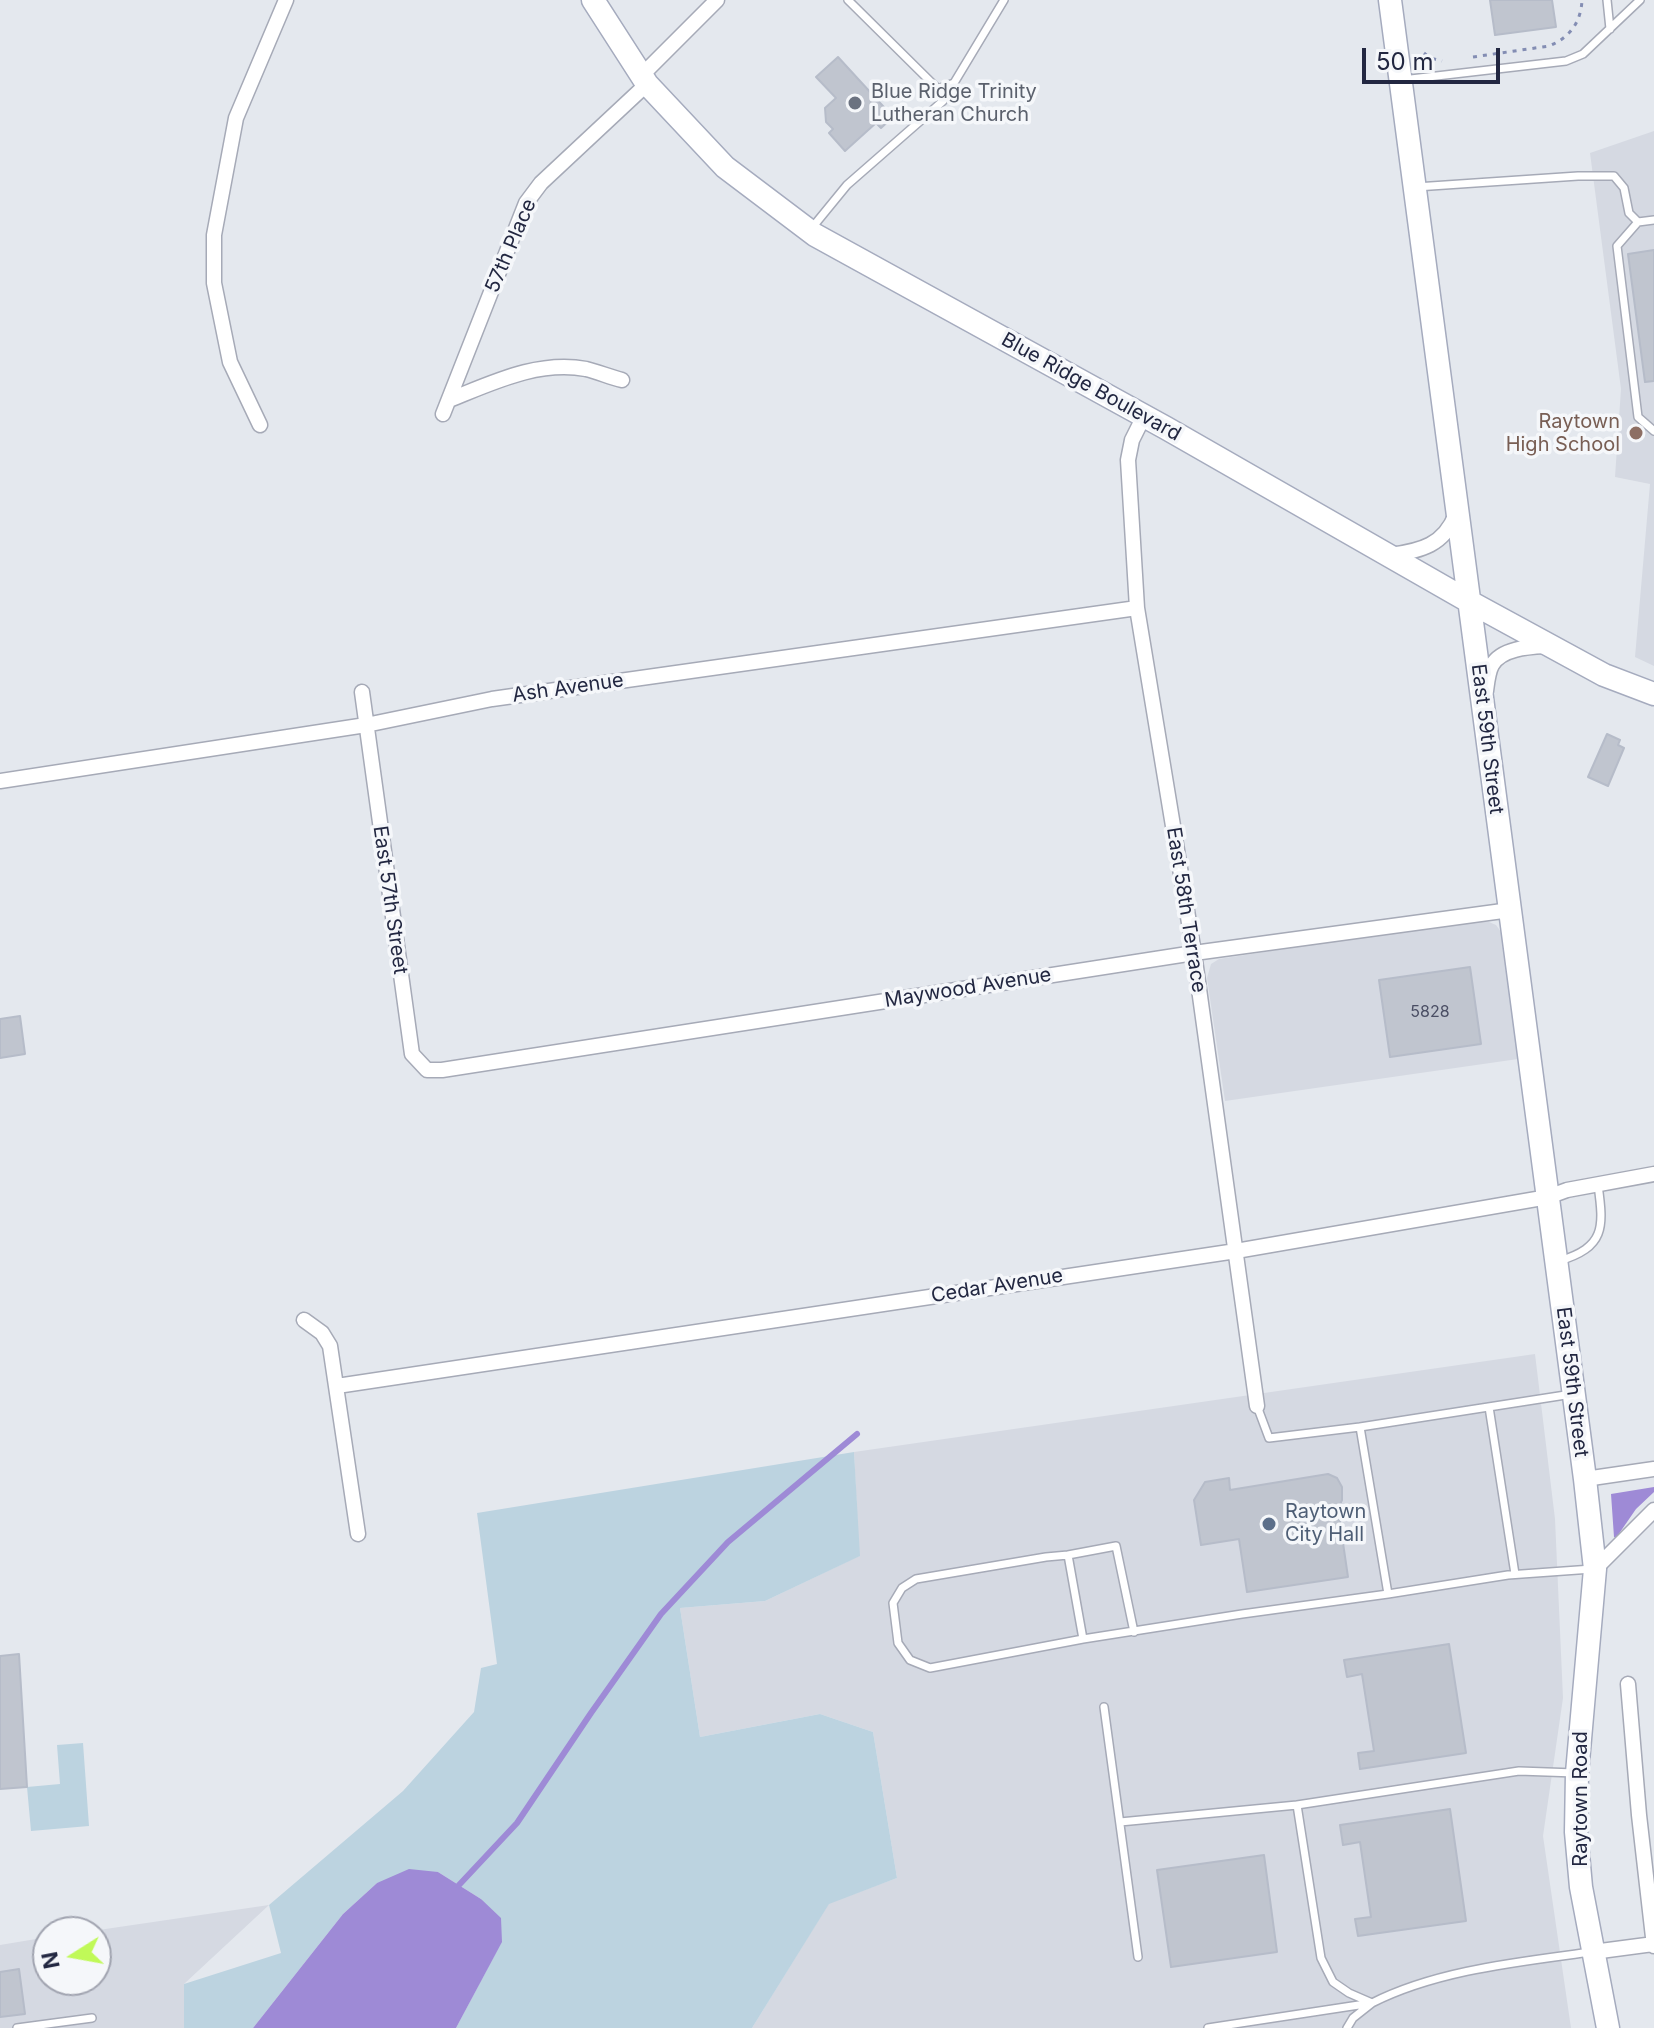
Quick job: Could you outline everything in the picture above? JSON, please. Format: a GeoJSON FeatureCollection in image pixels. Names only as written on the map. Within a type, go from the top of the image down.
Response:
{"type":"FeatureCollection","features":[{"type":"Feature","properties":{"kind":"street"},"geometry":{"type":"LineString","coordinates":[[260,425],[230,362],[214,283],[214,235],[236,118],[286,0]]}},
{"type":"Feature","properties":{"kind":"street","name":"Blue Ridge Boulevard"},"geometry":{"type":"LineString","coordinates":[[593,0],[644,80],[725,167],[809,231],[1144,416],[1470,602],[1604,675],[1654,694]]}},
{"type":"Feature","properties":{"kind":"street","name":"57th Place"},"geometry":{"type":"LineString","coordinates":[[622,380],[585,369],[546,368],[505,377],[446,407],[526,203],[541,183],[644,80],[717,0]]}},
{"type":"Feature","properties":{"kind":"street","name":"East 59th Street"},"geometry":{"type":"LineString","coordinates":[[1390,0],[1585,1479]]}},
{"type":"Feature","properties":{"kind":"street","name":"East 58th Terrace"},"geometry":{"type":"LineString","coordinates":[[1144,416],[1132,440],[1128,460],[1137,608],[1194,953],[1257,1406]]}},
{"type":"Feature","properties":{"kind":"street"},"geometry":{"type":"LineString","coordinates":[[1388,555],[1435,543],[1450,529],[1457,510]]}},
{"type":"Feature","properties":{"kind":"street","name":"Ash Avenue"},"geometry":{"type":"LineString","coordinates":[[0,781],[366,725],[492,699],[1137,608]]}},
{"type":"Feature","properties":{"kind":"street"},"geometry":{"type":"LineString","coordinates":[[1483,703],[1492,665],[1508,653],[1528,647],[1552,646]]}},
{"type":"Feature","properties":{"kind":"street","name":"East 57th Street"},"geometry":{"type":"LineString","coordinates":[[362,692],[412,1054],[427,1070]]}},
{"type":"Feature","properties":{"kind":"street","name":"Maywood Avenue"},"geometry":{"type":"LineString","coordinates":[[427,1070],[1194,953],[1510,910]]}},
{"type":"Feature","properties":{"kind":"street","name":"Cedar Avenue"},"geometry":{"type":"LineString","coordinates":[[337,1386],[1236,1251],[1548,1197],[1567,1190],[1654,1174]]}},
{"type":"Feature","properties":{"kind":"street"},"geometry":{"type":"LineString","coordinates":[[304,1320],[322,1333],[330,1346],[358,1534]]}},
{"type":"Feature","properties":{"kind":"street"},"geometry":{"type":"LineString","coordinates":[[1585,1479],[1654,1469]]}},
{"type":"Feature","properties":{"kind":"street","name":"Raytown Road"},"geometry":{"type":"LineString","coordinates":[[1585,1479],[1595,1569],[1577,1773],[1576,1832],[1581,1887],[1608,2028]]}},
{"type":"Feature","properties":{"kind":"street"},"geometry":{"type":"LineString","coordinates":[[1595,1569],[1654,1510]]}},
{"type":"Feature","properties":{"kind":"street"},"geometry":{"type":"LineString","coordinates":[[1593,1952],[1654,1945],[1634,1816],[1628,1684]]}},
{"type":"Feature","properties":{"kind":"lane"},"geometry":{"type":"LineString","coordinates":[[809,231],[847,185],[943,101],[938,89],[848,0]]}},
{"type":"Feature","properties":{"kind":"lane"},"geometry":{"type":"LineString","coordinates":[[938,89],[954,83],[1004,0]]}},
{"type":"Feature","properties":{"kind":"lane"},"geometry":{"type":"LineString","coordinates":[[1607,0],[1610,29]]}},
{"type":"Feature","properties":{"kind":"lane"},"geometry":{"type":"LineString","coordinates":[[1400,80],[1566,61],[1583,54],[1640,0]]}},
{"type":"Feature","properties":{"kind":"lane"},"geometry":{"type":"LineString","coordinates":[[1414,187],[1614,176],[1624,188],[1629,213],[1638,222]]}},
{"type":"Feature","properties":{"kind":"lane"},"geometry":{"type":"LineString","coordinates":[[1654,220],[1638,222],[1617,246],[1638,417],[1654,431]]}},
{"type":"Feature","properties":{"kind":"lane"},"geometry":{"type":"LineString","coordinates":[[1557,1262],[1576,1256],[1598,1237],[1602,1216],[1598,1184]]}},
{"type":"Feature","properties":{"kind":"lane"},"geometry":{"type":"LineString","coordinates":[[1257,1406],[1269,1438],[1574,1394]]}},
{"type":"Feature","properties":{"kind":"lane"},"geometry":{"type":"LineString","coordinates":[[1489,1407],[1515,1574]]}},
{"type":"Feature","properties":{"kind":"lane"},"geometry":{"type":"LineString","coordinates":[[1360,1427],[1388,1594]]}},
{"type":"Feature","properties":{"kind":"lane"},"geometry":{"type":"LineString","coordinates":[[1134,1632],[1116,1546],[916,1579],[902,1588],[893,1603],[898,1643],[910,1660],[930,1668],[1083,1639],[1134,1632],[1242,1614],[1515,1574],[1595,1569]]}},
{"type":"Feature","properties":{"kind":"lane"},"geometry":{"type":"LineString","coordinates":[[1068,1555],[1083,1639]]}},
{"type":"Feature","properties":{"kind":"lane"},"geometry":{"type":"LineString","coordinates":[[1104,1707],[1138,1957]]}},
{"type":"Feature","properties":{"kind":"lane"},"geometry":{"type":"LineString","coordinates":[[1120,1822],[1297,1805],[1519,1771],[1577,1773]]}},
{"type":"Feature","properties":{"kind":"lane"},"geometry":{"type":"LineString","coordinates":[[1297,1805],[1321,1958],[1333,1982],[1372,2003]]}},
{"type":"Feature","properties":{"kind":"lane"},"geometry":{"type":"LineString","coordinates":[[1347,2028],[1353,2018],[1389,1994],[1510,1963],[1593,1952]]}},
{"type":"Feature","properties":{"kind":"lane"},"geometry":{"type":"LineString","coordinates":[[1211,2028],[1372,2003]]}},
{"type":"Feature","properties":{"kind":"lane"},"geometry":{"type":"LineString","coordinates":[[17,2028],[92,2018]]}},
{"type":"Feature","properties":{"kind":"path"},"geometry":{"type":"LineString","coordinates":[[1461,59],[1559,43],[1578,21],[1582,0]]}},
{"type":"Feature","properties":{"kind":"path"},"geometry":{"type":"LineString","coordinates":[[1424,53],[1435,60],[1446,61]]}},
{"type":"Feature","properties":{"kind":"shaded area","name":"Raytown High School"},"geometry":{"type":"Polygon","coordinates":[[[1654,131],[1654,666],[1635,657],[1650,484],[1615,477],[1621,389],[1590,153],[1654,131]]]}},
{"type":"Feature","properties":{"kind":"shaded area"},"geometry":{"type":"Polygon","coordinates":[[[1472,920],[1489,922],[1501,932],[1518,1059],[1225,1101],[1207,978],[1211,964],[1219,959],[1472,920]]]}},
{"type":"Feature","properties":{"kind":"shaded area"},"geometry":{"type":"Polygon","coordinates":[[[1535,1354],[1555,1519],[1563,1698],[1543,1836],[1571,2028],[752,2028],[829,1903],[897,1878],[873,1732],[820,1714],[700,1737],[680,1608],[765,1601],[859,1556],[854,1452],[1535,1354]]]}},
{"type":"Feature","properties":{"kind":"shaded area"},"geometry":{"type":"Polygon","coordinates":[[[854,1452],[860,1556],[765,1601],[680,1608],[700,1737],[820,1714],[873,1732],[897,1878],[829,1904],[752,2028],[456,2028],[501,1943],[481,1899],[438,1872],[377,1883],[343,1914],[253,2028],[184,2028],[184,1984],[281,1953],[269,1905],[403,1791],[474,1712],[481,1668],[497,1664],[477,1513],[854,1452]]]}},
{"type":"Feature","properties":{"kind":"shaded area"},"geometry":{"type":"Polygon","coordinates":[[[1654,1487],[1654,1492],[1614,1537],[1611,1494],[1654,1487]]]}},
{"type":"Feature","properties":{"kind":"shaded area"},"geometry":{"type":"Polygon","coordinates":[[[83,1743],[89,1826],[31,1831],[27,1787],[60,1784],[57,1745],[83,1743]]]}},
{"type":"Feature","properties":{"kind":"shaded area"},"geometry":{"type":"Polygon","coordinates":[[[409,1869],[438,1872],[481,1899],[501,1918],[502,1942],[456,2028],[253,2028],[343,1914],[377,1883],[409,1869]]]}},
{"type":"Feature","properties":{"kind":"shaded area"},"geometry":{"type":"Polygon","coordinates":[[[269,1905],[184,1984],[184,2028],[0,2028],[0,1945],[32,1940],[32,1996],[112,1996],[112,1928],[269,1905]]]}},
{"type":"Feature","properties":{"kind":"building"},"geometry":{"type":"Polygon","coordinates":[[[1490,0],[1552,0],[1556,27],[1495,35],[1490,0]]]}},
{"type":"Feature","properties":{"kind":"building","name":"Blue Ridge Trinity Lutheran Church"},"geometry":{"type":"Polygon","coordinates":[[[838,57],[893,117],[881,128],[876,123],[845,151],[829,133],[833,129],[826,122],[825,108],[836,98],[816,77],[838,57]]]}},
{"type":"Feature","properties":{"kind":"building"},"geometry":{"type":"Polygon","coordinates":[[[1654,250],[1654,381],[1645,382],[1628,254],[1654,250]]]}},
{"type":"Feature","properties":{"kind":"building"},"geometry":{"type":"Polygon","coordinates":[[[1607,734],[1620,740],[1618,745],[1624,748],[1608,786],[1588,777],[1607,734]]]}},
{"type":"Feature","properties":{"kind":"building"},"geometry":{"type":"Polygon","coordinates":[[[1470,967],[1481,1044],[1390,1057],[1379,980],[1470,967]]]}},
{"type":"Feature","properties":{"kind":"building"},"geometry":{"type":"Polygon","coordinates":[[[20,1016],[25,1054],[0,1058],[0,1019],[20,1016]]]}},
{"type":"Feature","properties":{"kind":"building","name":"Raytown City Hall"},"geometry":{"type":"Polygon","coordinates":[[[1328,1474],[1337,1478],[1342,1487],[1338,1509],[1348,1577],[1247,1592],[1239,1539],[1201,1545],[1194,1500],[1205,1482],[1229,1478],[1230,1490],[1328,1474]]]}},
{"type":"Feature","properties":{"kind":"building"},"geometry":{"type":"Polygon","coordinates":[[[1449,1644],[1466,1753],[1360,1769],[1358,1753],[1374,1751],[1362,1674],[1347,1677],[1344,1660],[1449,1644]]]}},
{"type":"Feature","properties":{"kind":"building"},"geometry":{"type":"Polygon","coordinates":[[[19,1654],[27,1787],[0,1789],[0,1656],[19,1654]]]}},
{"type":"Feature","properties":{"kind":"building"},"geometry":{"type":"Polygon","coordinates":[[[1450,1809],[1466,1921],[1358,1936],[1355,1919],[1371,1917],[1360,1842],[1343,1845],[1340,1825],[1450,1809]]]}},
{"type":"Feature","properties":{"kind":"building"},"geometry":{"type":"Polygon","coordinates":[[[1264,1855],[1277,1952],[1171,1967],[1157,1870],[1264,1855]]]}},
{"type":"Feature","properties":{"kind":"building"},"geometry":{"type":"Polygon","coordinates":[[[19,1969],[25,2014],[0,2017],[0,1972],[19,1969]]]}},
{"type":"Feature","properties":{"kind":"waterway"},"geometry":{"type":"LineString","coordinates":[[459,1885],[517,1823],[661,1614],[728,1542],[857,1434]]}},
{"type":"Feature","properties":{"kind":"place","name":"Blue Ridge Trinity Lutheran Church"},"geometry":{"type":"Point","coordinates":[855,103]}},
{"type":"Feature","properties":{"kind":"place","name":"Raytown High School"},"geometry":{"type":"Point","coordinates":[1636,433]}},
{"type":"Feature","properties":{"kind":"place","name":"Raytown City Hall"},"geometry":{"type":"Point","coordinates":[1269,1524]}}]}
